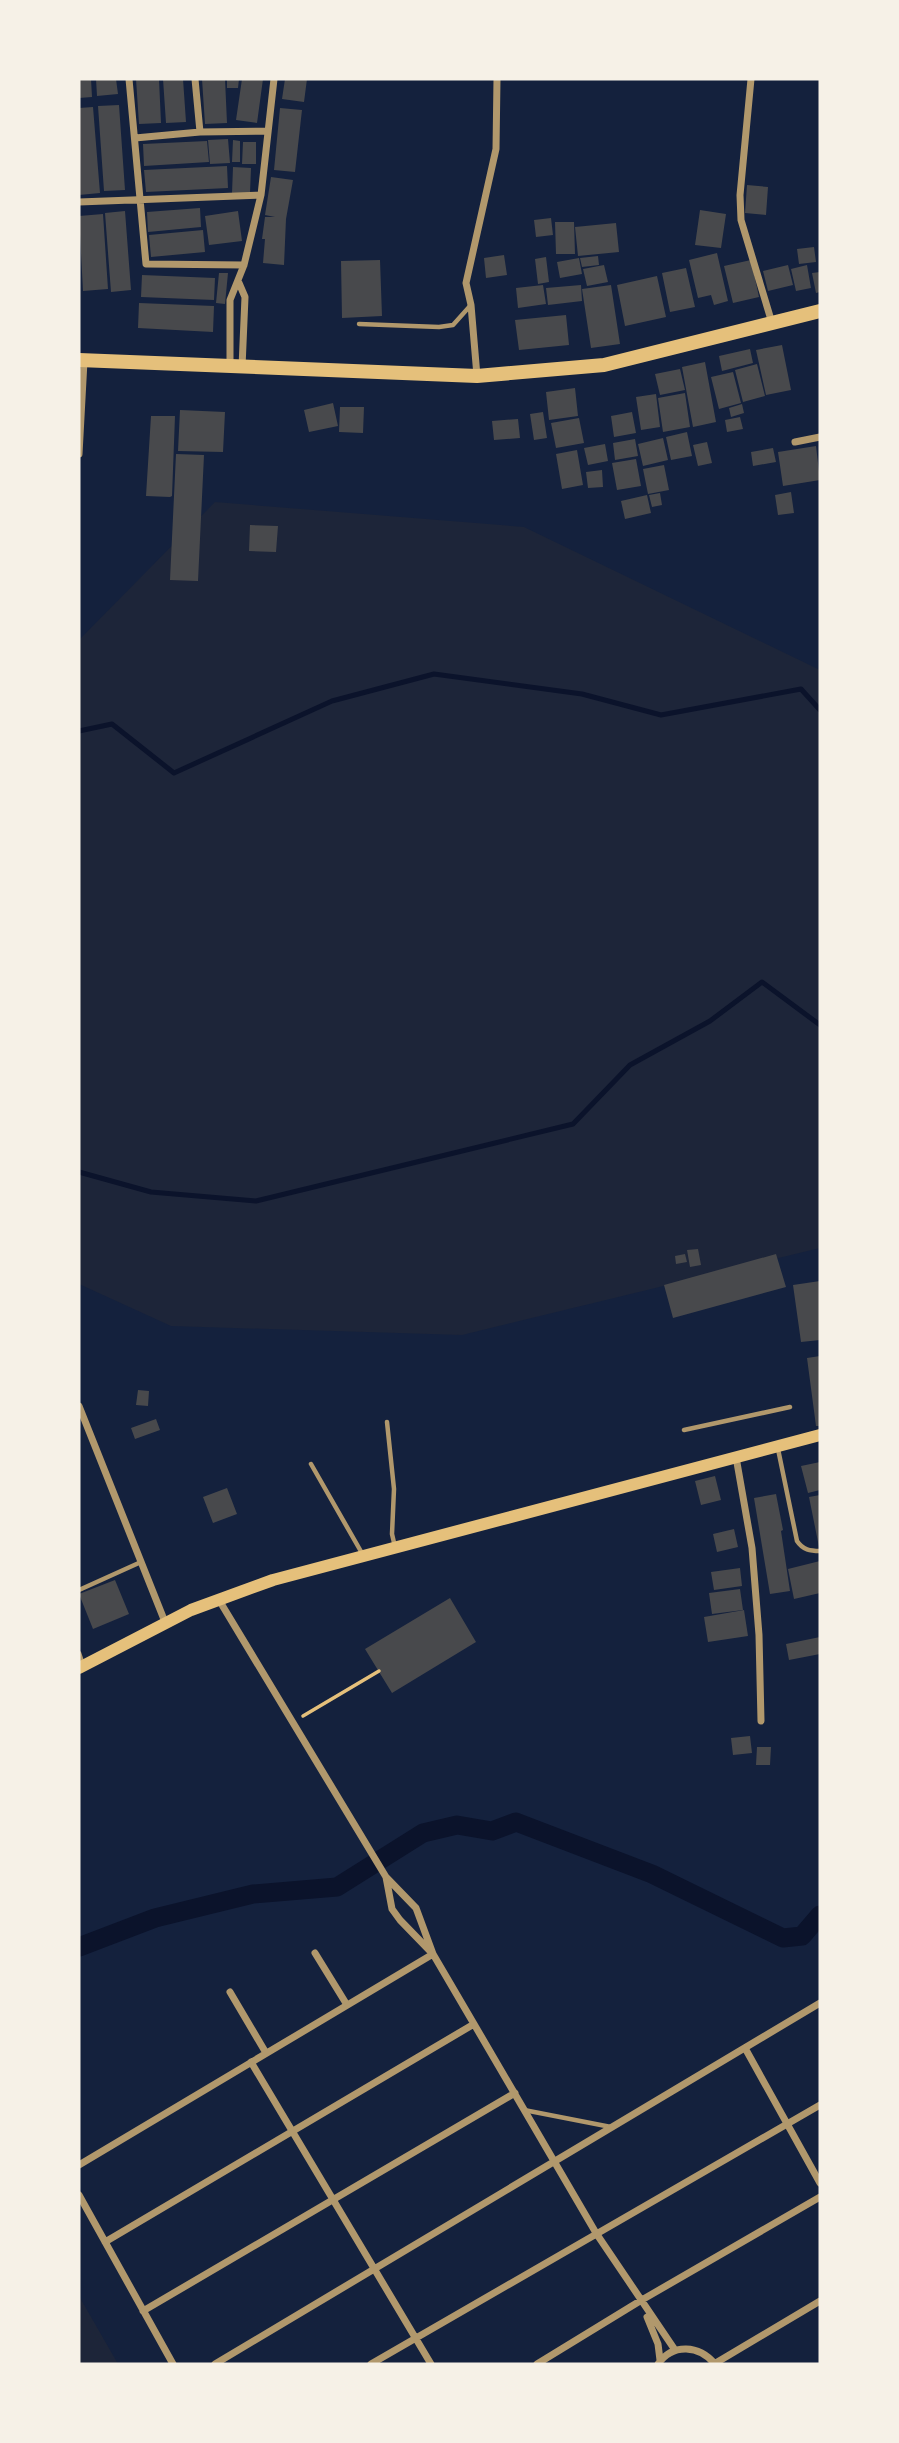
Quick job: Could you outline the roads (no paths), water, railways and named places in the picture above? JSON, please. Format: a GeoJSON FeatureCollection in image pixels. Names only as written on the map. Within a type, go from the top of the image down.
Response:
{"type":"FeatureCollection","features":[{"type":"Feature","properties":{"kind":"main road"},"geometry":{"type":"LineString","coordinates":[[81,360],[477,376],[604,365],[820,311]]}},
{"type":"Feature","properties":{"kind":"main road"},"geometry":{"type":"LineString","coordinates":[[80,1662],[219,1599],[273,1580],[820,1435]]}},
{"type":"Feature","properties":{"kind":"street"},"geometry":{"type":"LineString","coordinates":[[129,79],[146,264],[244,265]]}},
{"type":"Feature","properties":{"kind":"street"},"geometry":{"type":"LineString","coordinates":[[195,79],[200,132]]}},
{"type":"Feature","properties":{"kind":"street"},"geometry":{"type":"LineString","coordinates":[[236,367],[230,300],[239,284],[261,195],[274,79]]}},
{"type":"Feature","properties":{"kind":"street"},"geometry":{"type":"LineString","coordinates":[[477,376],[471,305],[466,282],[496,149],[497,79]]}},
{"type":"Feature","properties":{"kind":"street"},"geometry":{"type":"LineString","coordinates":[[751,79],[740,195],[741,220],[772,323]]}},
{"type":"Feature","properties":{"kind":"street"},"geometry":{"type":"LineString","coordinates":[[135,138],[200,132],[267,131]]}},
{"type":"Feature","properties":{"kind":"street"},"geometry":{"type":"LineString","coordinates":[[79,202],[261,195]]}},
{"type":"Feature","properties":{"kind":"street"},"geometry":{"type":"LineString","coordinates":[[236,367],[245,297],[239,284]]}},
{"type":"Feature","properties":{"kind":"street"},"geometry":{"type":"LineString","coordinates":[[230,315],[243,315]]}},
{"type":"Feature","properties":{"kind":"street"},"geometry":{"type":"LineString","coordinates":[[79,454],[81,360]]}},
{"type":"Feature","properties":{"kind":"street"},"geometry":{"type":"LineString","coordinates":[[795,442],[820,437]]}},
{"type":"Feature","properties":{"kind":"street"},"geometry":{"type":"LineString","coordinates":[[79,1406],[165,1622]]}},
{"type":"Feature","properties":{"kind":"street"},"geometry":{"type":"LineString","coordinates":[[736,1457],[752,1548],[759,1635],[761,1721]]}},
{"type":"Feature","properties":{"kind":"street"},"geometry":{"type":"LineString","coordinates":[[219,1599],[386,1877],[416,1908],[433,1954],[524,2110],[596,2232],[675,2350]]}},
{"type":"Feature","properties":{"kind":"street"},"geometry":{"type":"LineString","coordinates":[[386,1877],[392,1909],[433,1954]]}},
{"type":"Feature","properties":{"kind":"street"},"geometry":{"type":"LineString","coordinates":[[315,1953],[347,2005]]}},
{"type":"Feature","properties":{"kind":"street"},"geometry":{"type":"LineString","coordinates":[[79,2165],[433,1954]]}},
{"type":"Feature","properties":{"kind":"street"},"geometry":{"type":"LineString","coordinates":[[230,1992],[267,2053]]}},
{"type":"Feature","properties":{"kind":"street"},"geometry":{"type":"LineString","coordinates":[[215,2364],[820,2003]]}},
{"type":"Feature","properties":{"kind":"street"},"geometry":{"type":"LineString","coordinates":[[105,2242],[474,2024]]}},
{"type":"Feature","properties":{"kind":"street"},"geometry":{"type":"LineString","coordinates":[[745,2048],[820,2183]]}},
{"type":"Feature","properties":{"kind":"street"},"geometry":{"type":"LineString","coordinates":[[251,2063],[431,2364]]}},
{"type":"Feature","properties":{"kind":"street"},"geometry":{"type":"LineString","coordinates":[[144,2311],[515,2093]]}},
{"type":"Feature","properties":{"kind":"street"},"geometry":{"type":"LineString","coordinates":[[371,2364],[820,2105]]}},
{"type":"Feature","properties":{"kind":"street"},"geometry":{"type":"LineString","coordinates":[[79,2195],[173,2364]]}},
{"type":"Feature","properties":{"kind":"street"},"geometry":{"type":"LineString","coordinates":[[537,2364],[820,2197]]}},
{"type":"Feature","properties":{"kind":"street"},"geometry":{"type":"LineString","coordinates":[[640,2301],[658,2344],[659,2362]]}},
{"type":"Feature","properties":{"kind":"street"},"geometry":{"type":"LineString","coordinates":[[659,2362],[675,2350],[684,2348],[701,2352],[714,2364],[820,2301]]}},
{"type":"Feature","properties":{"kind":"lane"},"geometry":{"type":"LineString","coordinates":[[359,324],[439,327],[453,325],[471,305]]}},
{"type":"Feature","properties":{"kind":"lane"},"geometry":{"type":"LineString","coordinates":[[684,1430],[790,1407]]}},
{"type":"Feature","properties":{"kind":"lane"},"geometry":{"type":"LineString","coordinates":[[387,1422],[394,1489],[392,1534],[396,1548]]}},
{"type":"Feature","properties":{"kind":"lane"},"geometry":{"type":"LineString","coordinates":[[777,1445],[797,1541],[810,1551],[820,1551]]}},
{"type":"Feature","properties":{"kind":"lane"},"geometry":{"type":"LineString","coordinates":[[311,1464],[364,1557]]}},
{"type":"Feature","properties":{"kind":"lane"},"geometry":{"type":"LineString","coordinates":[[79,1590],[141,1562]]}},
{"type":"Feature","properties":{"kind":"lane"},"geometry":{"type":"LineString","coordinates":[[524,2110],[612,2127]]}},
{"type":"Feature","properties":{"kind":"waterway"},"geometry":{"type":"LineString","coordinates":[[79,731],[112,724],[174,773],[332,701],[434,674],[582,694],[661,715],[801,689],[820,710]]}},
{"type":"Feature","properties":{"kind":"waterway"},"geometry":{"type":"LineString","coordinates":[[79,1172],[151,1192],[256,1201],[573,1124],[630,1065],[710,1021],[762,982],[820,1025]]}},
{"type":"Feature","properties":{"kind":"waterway"},"geometry":{"type":"LineString","coordinates":[[79,1947],[155,1918],[253,1894],[337,1887],[423,1833],[457,1825],[492,1831],[516,1822],[652,1874],[783,1938],[802,1936],[820,1915]]}}]}
